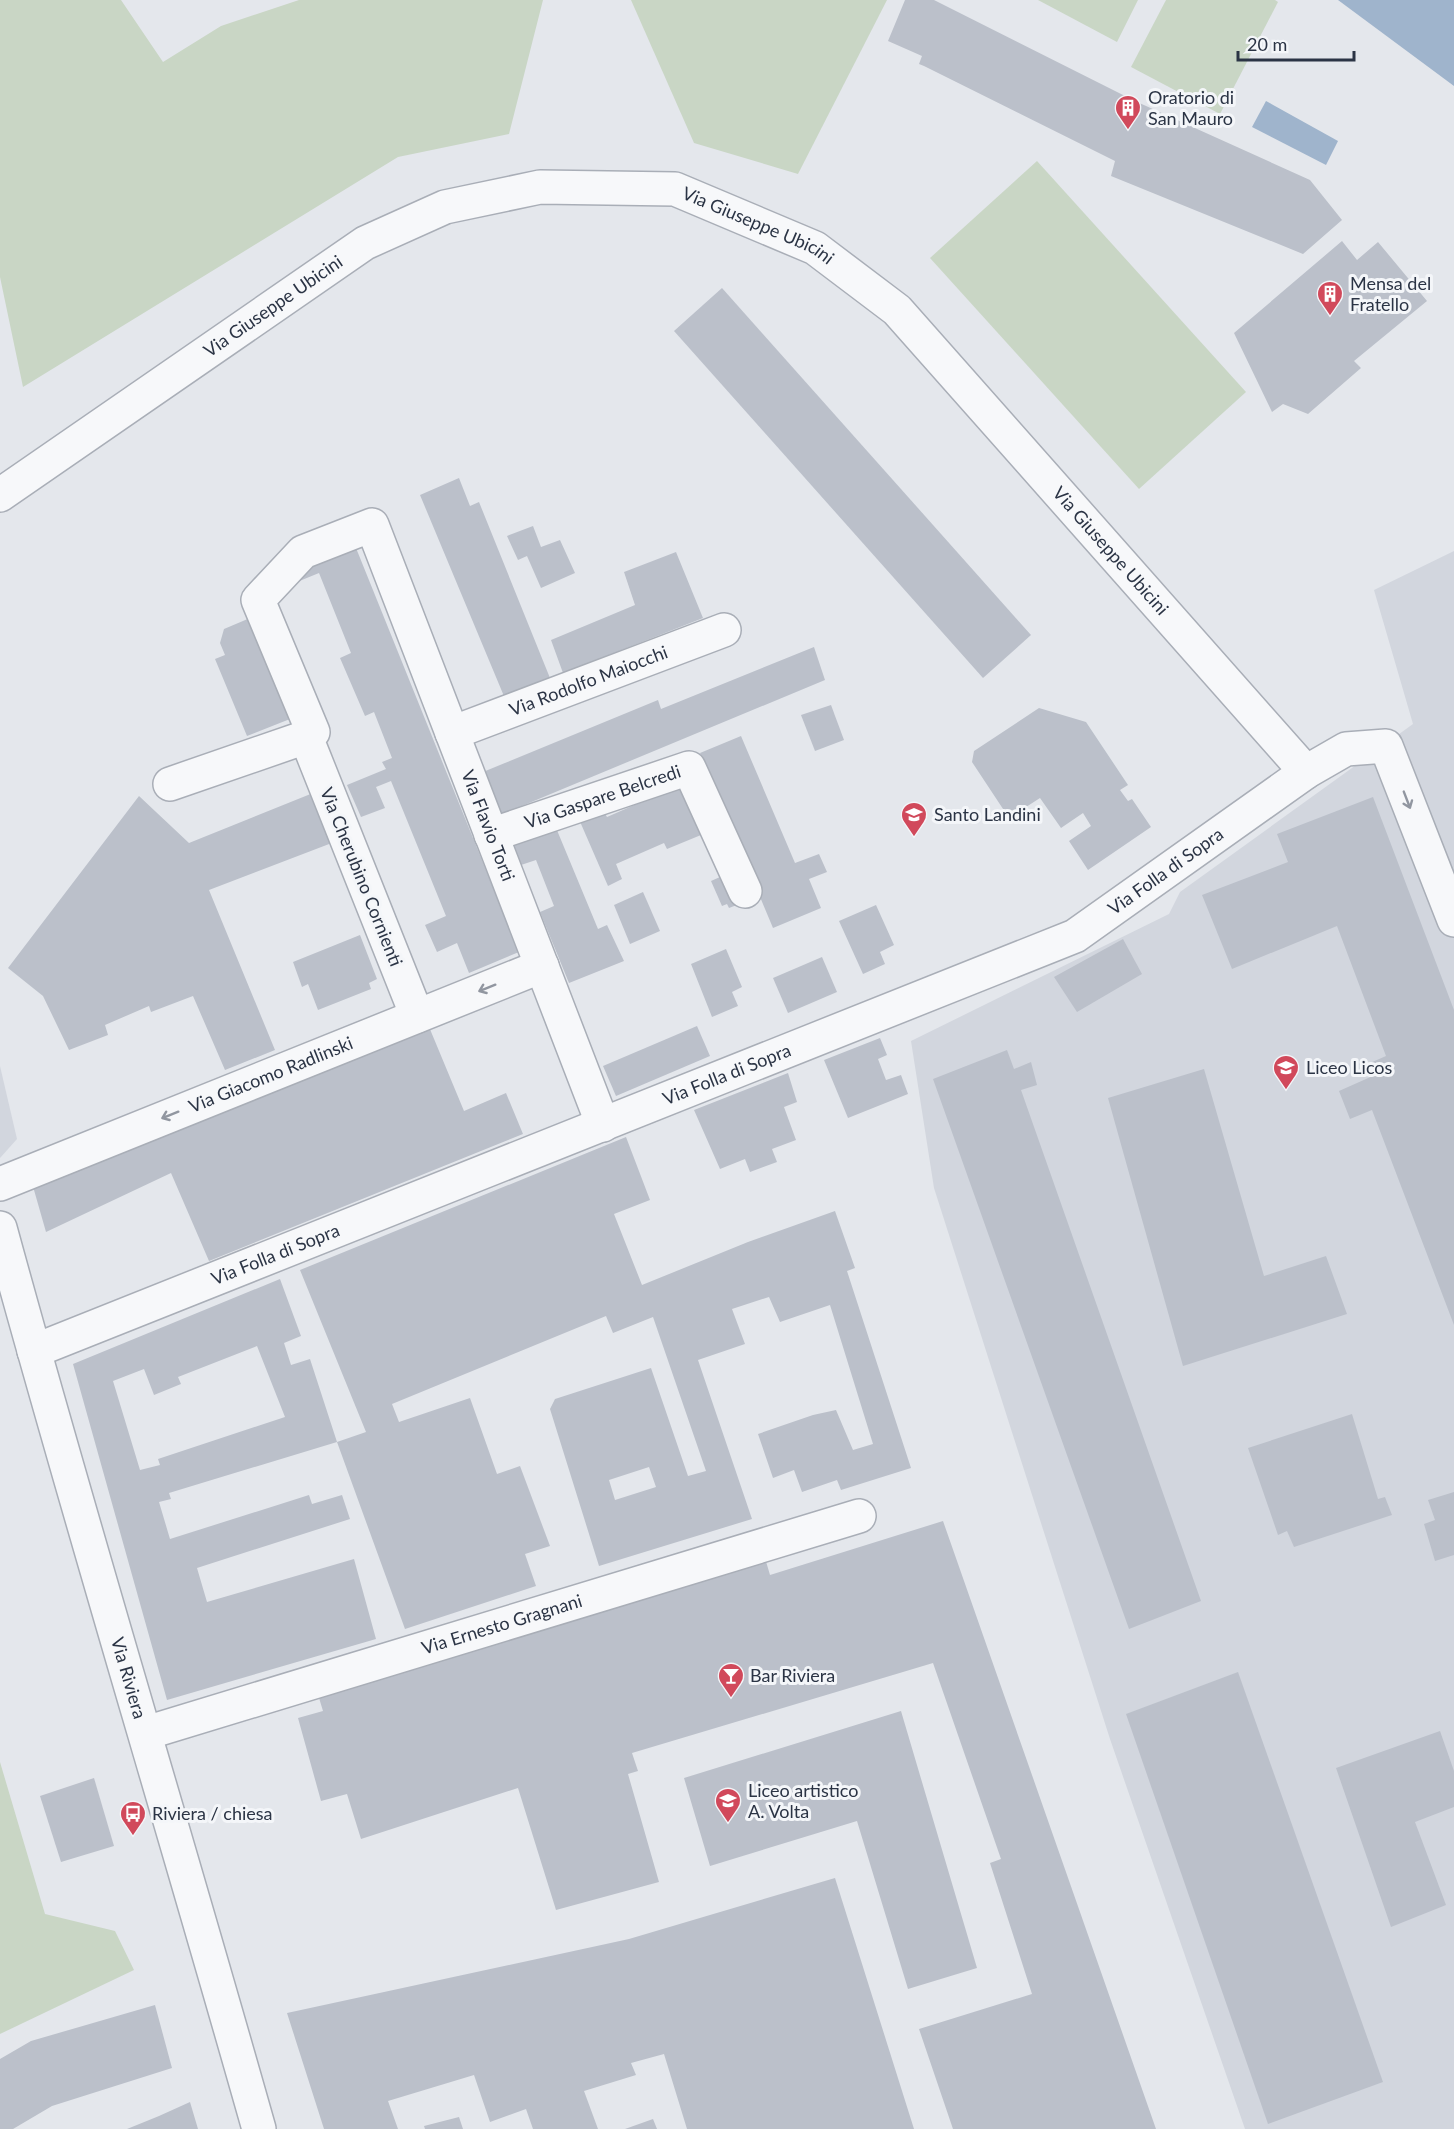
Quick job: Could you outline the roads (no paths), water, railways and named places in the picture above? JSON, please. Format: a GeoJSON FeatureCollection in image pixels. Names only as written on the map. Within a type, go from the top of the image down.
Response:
{"type":"FeatureCollection","features":[{"type":"Feature","properties":{"kind":"street","name":"Via Giuseppe Ubicini"},"geometry":{"type":"LineString","coordinates":[[0,495],[365,243],[445,207],[540,187],[675,189],[815,248],[897,310],[1306,772]]}},
{"type":"Feature","properties":{"kind":"street","name":"Via Flavio Torti"},"geometry":{"type":"LineString","coordinates":[[372,525],[603,1125]]}},
{"type":"Feature","properties":{"kind":"street","name":"Via Cherubino Cornienti"},"geometry":{"type":"LineString","coordinates":[[372,525],[303,552],[258,600],[313,732],[306,737],[417,1016]]}},
{"type":"Feature","properties":{"kind":"street","name":"Via Rodolfo Maiocchi"},"geometry":{"type":"LineString","coordinates":[[452,733],[724,630]]}},
{"type":"Feature","properties":{"kind":"street"},"geometry":{"type":"LineString","coordinates":[[170,784],[306,737]]}},
{"type":"Feature","properties":{"kind":"street","name":"Via Folla di Sopra"},"geometry":{"type":"LineString","coordinates":[[34,1351],[1075,936],[1306,772],[1346,749],[1386,746],[1454,920]]}},
{"type":"Feature","properties":{"kind":"street","name":"Via Gaspare Belcredi"},"geometry":{"type":"LineString","coordinates":[[491,835],[689,768],[745,891]]}},
{"type":"Feature","properties":{"kind":"street","name":"Via Giacomo Radlinski"},"geometry":{"type":"LineString","coordinates":[[0,1184],[542,966]]}},
{"type":"Feature","properties":{"kind":"street","name":"Via Riviera"},"geometry":{"type":"LineString","coordinates":[[0,1228],[83,1526],[146,1733],[259,2129]]}},
{"type":"Feature","properties":{"kind":"street","name":"Via Ernesto Gragnani"},"geometry":{"type":"LineString","coordinates":[[146,1733],[859,1516]]}},
{"type":"Feature","properties":{"kind":"water"},"geometry":{"type":"Polygon","coordinates":[[[1338,0],[1454,0],[1454,86],[1338,0]]]}},
{"type":"Feature","properties":{"kind":"water"},"geometry":{"type":"Polygon","coordinates":[[[1266,101],[1338,141],[1326,165],[1252,127],[1266,101]]]}},
{"type":"Feature","properties":{"kind":"place","name":"Oratorio di San Mauro"},"geometry":{"type":"Point","coordinates":[1128,131]}},
{"type":"Feature","properties":{"kind":"place","name":"Mensa del Fratello"},"geometry":{"type":"Point","coordinates":[1330,317]}},
{"type":"Feature","properties":{"kind":"place","name":"Santo Landini"},"geometry":{"type":"Point","coordinates":[914,838]}},
{"type":"Feature","properties":{"kind":"place","name":"Liceo Licos"},"geometry":{"type":"Point","coordinates":[1286,1091]}},
{"type":"Feature","properties":{"kind":"place","name":"Bar Riviera"},"geometry":{"type":"Point","coordinates":[731,1699]}},
{"type":"Feature","properties":{"kind":"place","name":"Liceo artistico A. Volta"},"geometry":{"type":"Point","coordinates":[728,1824]}},
{"type":"Feature","properties":{"kind":"place","name":"Riviera / chiesa"},"geometry":{"type":"Point","coordinates":[133,1837]}}]}
